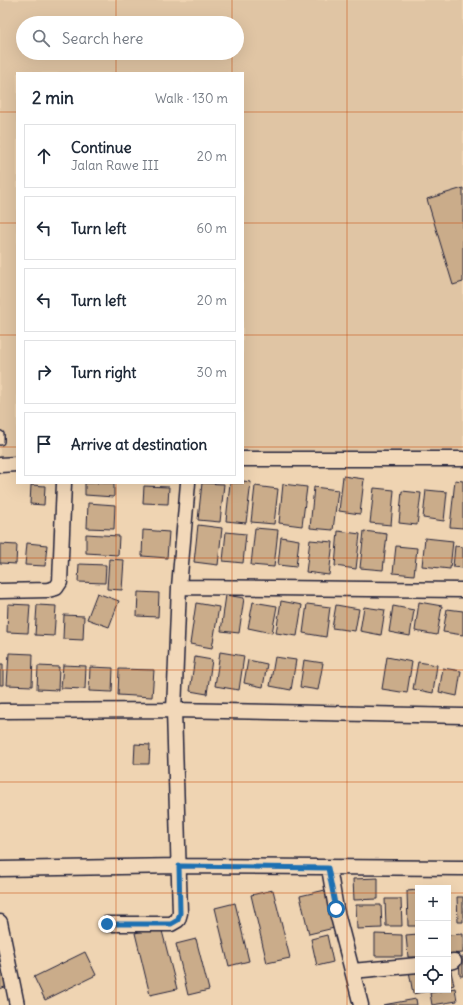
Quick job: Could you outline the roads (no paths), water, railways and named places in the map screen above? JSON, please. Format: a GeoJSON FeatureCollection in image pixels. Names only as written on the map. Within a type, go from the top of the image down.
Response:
{"type":"FeatureCollection","features":[{"type":"Feature","properties":{"kind":"street"},"geometry":{"type":"LineString","coordinates":[[244,459],[463,459]]}},
{"type":"Feature","properties":{"kind":"street"},"geometry":{"type":"LineString","coordinates":[[0,465],[16,464]]}},
{"type":"Feature","properties":{"kind":"street"},"geometry":{"type":"LineString","coordinates":[[0,591],[48,590],[56,588],[60,582],[64,484]]}},
{"type":"Feature","properties":{"kind":"street"},"geometry":{"type":"LineString","coordinates":[[107,924],[171,924],[178,920],[180,913],[174,710],[179,587],[188,484]]}},
{"type":"Feature","properties":{"kind":"street"},"geometry":{"type":"LineString","coordinates":[[179,587],[463,590]]}},
{"type":"Feature","properties":{"kind":"street"},"geometry":{"type":"LineString","coordinates":[[0,711],[174,710],[463,716]]}},
{"type":"Feature","properties":{"kind":"street"},"geometry":{"type":"LineString","coordinates":[[0,869],[179,866],[463,868]]}},
{"type":"Feature","properties":{"kind":"street"},"geometry":{"type":"LineString","coordinates":[[328,868],[336,909],[361,1005]]}},
{"type":"Feature","properties":{"kind":"street"},"geometry":{"type":"LineString","coordinates":[[0,922],[17,1005]]}},
{"type":"Feature","properties":{"kind":"street"},"geometry":{"type":"LineString","coordinates":[[352,971],[415,965]]}},
{"type":"Feature","properties":{"kind":"lane"},"geometry":{"type":"LineString","coordinates":[[0,436],[0,441]]}}]}
